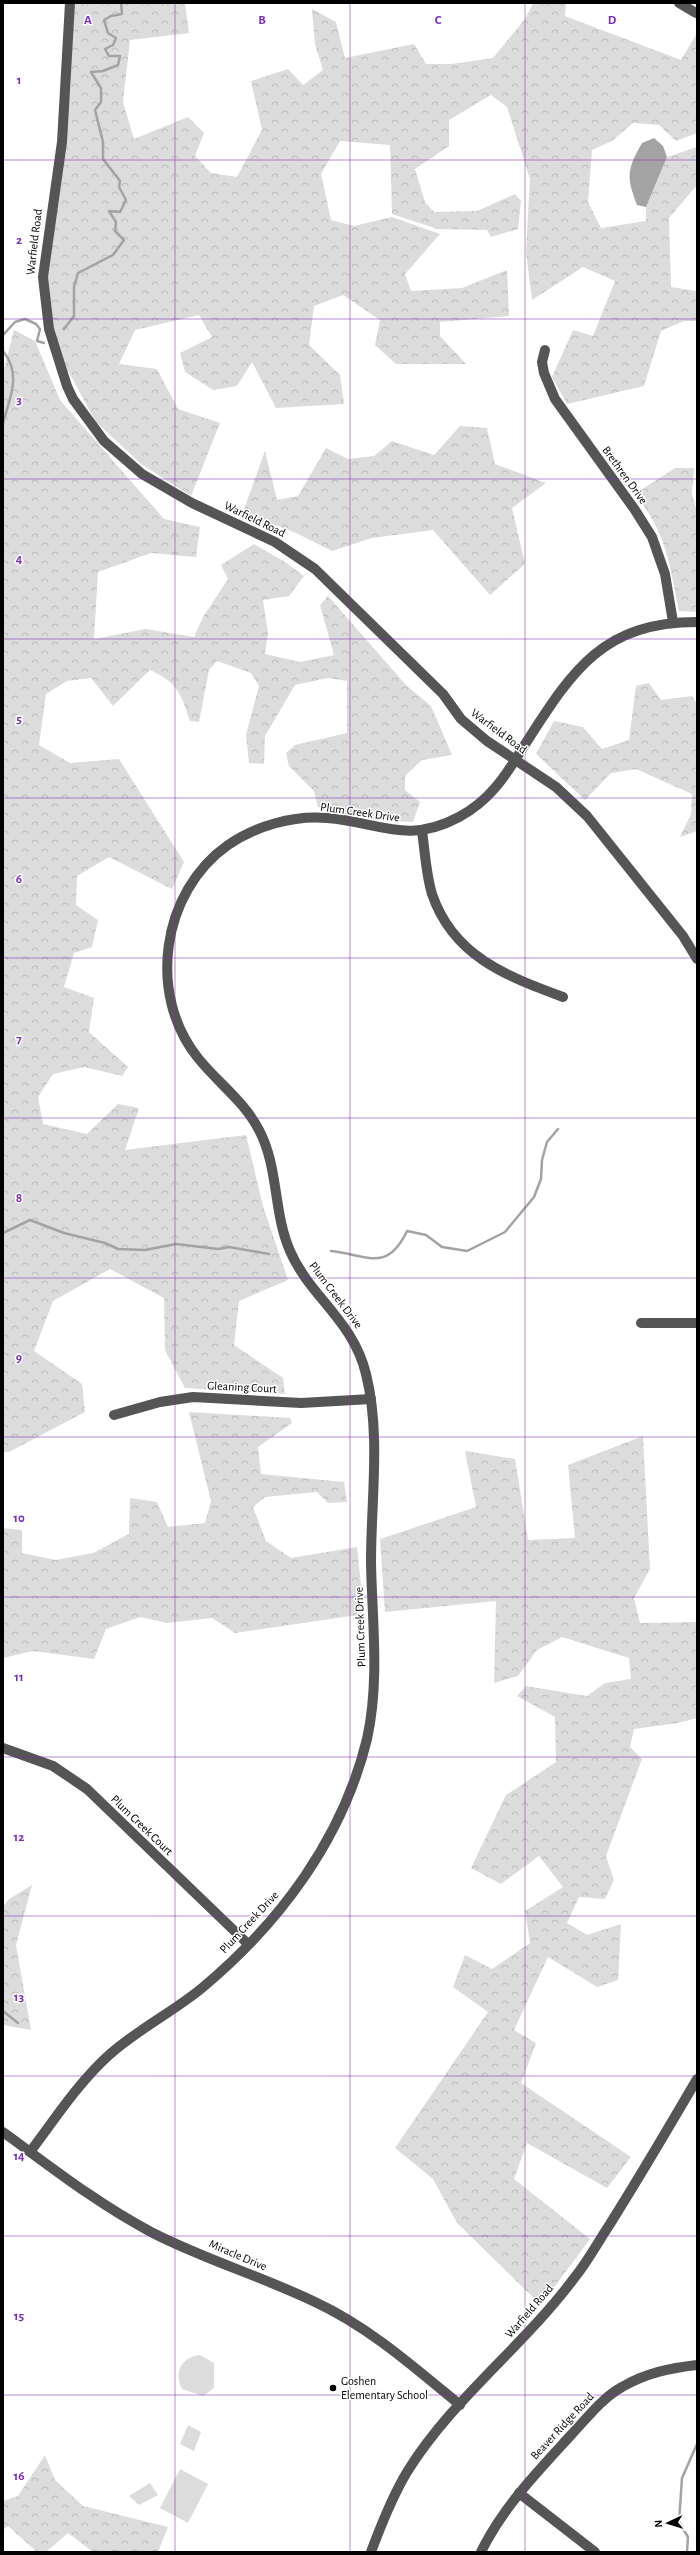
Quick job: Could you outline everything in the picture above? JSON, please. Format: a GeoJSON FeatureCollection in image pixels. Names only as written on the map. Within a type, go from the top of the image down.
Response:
{"type":"FeatureCollection","features":[{"type":"Feature","properties":{"kind":"street","name":"Warfield Road"},"geometry":{"type":"LineString","coordinates":[[70,3],[62,142],[42,277],[49,329],[73,399],[104,441],[142,474],[192,503],[275,542],[315,569],[368,618],[443,694],[461,718],[487,741],[556,787],[587,816],[682,936],[697,959]]}},
{"type":"Feature","properties":{"kind":"street"},"geometry":{"type":"LineString","coordinates":[[678,3],[696,13],[697,12]]}},
{"type":"Feature","properties":{"kind":"street","name":"Brethren Drive"},"geometry":{"type":"LineString","coordinates":[[545,350],[542,362],[544,373],[555,399],[636,510],[652,537],[665,574],[673,622]]}},
{"type":"Feature","properties":{"kind":"street","name":"Plum Creek Drive"},"geometry":{"type":"LineString","coordinates":[[30,2152],[82,2083],[106,2057],[134,2034],[200,1990],[248,1944],[290,1898],[322,1851],[349,1796],[366,1740],[373,1701],[375,1661],[371,1563],[371,1399],[365,1369],[353,1339],[338,1316],[303,1274],[290,1252],[280,1220],[272,1165],[260,1131],[238,1098],[197,1057],[180,1028],[173,1010],[166,972],[169,937],[182,900],[191,883],[209,862],[230,844],[263,827],[292,819],[327,818],[389,830],[422,831],[453,820],[478,806],[498,787],[562,686],[588,659],[606,645],[627,633],[673,622],[697,622]]}},
{"type":"Feature","properties":{"kind":"street"},"geometry":{"type":"LineString","coordinates":[[422,831],[432,894],[443,917],[459,939],[477,957],[499,972],[563,996]]}},
{"type":"Feature","properties":{"kind":"street"},"geometry":{"type":"LineString","coordinates":[[641,1323],[697,1323]]}},
{"type":"Feature","properties":{"kind":"street","name":"Gleaning Court"},"geometry":{"type":"LineString","coordinates":[[114,1415],[160,1402],[193,1397],[301,1403],[371,1399]]}},
{"type":"Feature","properties":{"kind":"street","name":"Plum Creek Court"},"geometry":{"type":"LineString","coordinates":[[3,1748],[53,1766],[87,1789],[248,1944]]}},
{"type":"Feature","properties":{"kind":"street","name":"Warfield Road"},"geometry":{"type":"LineString","coordinates":[[371,2552],[388,2508],[407,2472],[431,2438],[460,2405],[538,2323],[576,2277],[633,2187],[697,2079]]}},
{"type":"Feature","properties":{"kind":"street","name":"Miracle Drive"},"geometry":{"type":"LineString","coordinates":[[3,2132],[82,2191],[151,2232],[315,2302],[350,2321],[397,2353],[460,2405]]}},
{"type":"Feature","properties":{"kind":"street","name":"Beaver Ridge Road"},"geometry":{"type":"LineString","coordinates":[[481,2552],[494,2528],[519,2493],[602,2401],[620,2388],[653,2372],[697,2365]]}},
{"type":"Feature","properties":{"kind":"street"},"geometry":{"type":"LineString","coordinates":[[519,2493],[595,2552]]}},
{"type":"Feature","properties":{"kind":"green space"},"geometry":{"type":"Polygon","coordinates":[[[70,3],[185,3],[189,33],[130,40],[123,102],[134,139],[188,117],[204,133],[195,156],[211,173],[237,177],[262,130],[251,81],[288,69],[303,85],[323,70],[315,44],[312,9],[336,22],[345,58],[414,44],[426,64],[451,64],[493,58],[525,19],[533,3],[566,3],[565,16],[681,60],[697,33],[697,133],[676,141],[659,125],[633,123],[612,141],[592,150],[588,202],[601,228],[646,221],[646,207],[667,157],[697,147],[697,185],[669,218],[671,287],[697,291],[697,321],[684,321],[661,331],[644,386],[567,404],[552,377],[573,330],[593,336],[615,281],[583,267],[532,300],[526,252],[530,179],[507,107],[491,95],[449,120],[449,146],[415,169],[425,202],[434,212],[477,211],[515,194],[521,201],[518,229],[491,237],[487,230],[437,229],[392,214],[390,145],[340,141],[321,174],[331,220],[354,226],[392,217],[440,234],[405,274],[411,291],[462,288],[507,270],[509,316],[440,322],[440,336],[466,364],[396,364],[375,345],[380,320],[343,295],[314,306],[309,345],[340,375],[344,404],[276,408],[252,362],[237,386],[213,390],[185,372],[180,353],[212,337],[199,315],[135,330],[119,364],[157,369],[178,409],[220,423],[191,496],[141,464],[96,422],[67,369],[44,298],[62,142],[70,3]]]}},
{"type":"Feature","properties":{"kind":"green space"},"geometry":{"type":"Polygon","coordinates":[[[14,330],[35,341],[60,400],[164,519],[200,527],[196,557],[151,553],[98,572],[94,639],[146,629],[194,637],[203,617],[228,579],[221,565],[254,544],[285,562],[304,576],[289,596],[263,600],[268,633],[265,654],[300,662],[334,655],[320,605],[328,596],[406,685],[431,706],[452,755],[422,760],[405,776],[405,790],[420,802],[413,822],[365,818],[318,807],[314,791],[289,766],[286,753],[295,745],[347,733],[347,681],[328,678],[295,685],[265,736],[264,764],[249,763],[246,735],[259,686],[251,673],[217,661],[209,670],[199,722],[190,721],[181,696],[173,685],[160,675],[150,670],[113,706],[91,678],[67,681],[46,694],[39,745],[70,763],[119,759],[184,862],[172,889],[109,857],[77,876],[76,905],[98,920],[92,947],[74,953],[64,987],[94,998],[89,1032],[128,1067],[122,1076],[84,1067],[53,1074],[38,1097],[43,1124],[87,1134],[118,1104],[139,1108],[125,1150],[246,1135],[263,1206],[288,1280],[239,1301],[234,1345],[283,1378],[285,1394],[185,1388],[165,1350],[164,1298],[110,1269],[53,1301],[34,1351],[82,1384],[85,1412],[9,1452],[3,1452],[3,373],[14,330]]]}},
{"type":"Feature","properties":{"kind":"green space"},"geometry":{"type":"Polygon","coordinates":[[[460,426],[487,428],[495,464],[546,483],[512,508],[525,564],[490,595],[433,530],[372,538],[332,551],[296,533],[243,512],[265,451],[277,500],[298,496],[326,448],[348,459],[374,456],[392,441],[434,455],[460,426]]]}},
{"type":"Feature","properties":{"kind":"green space"},"geometry":{"type":"Polygon","coordinates":[[[675,468],[694,468],[692,494],[697,512],[697,612],[679,611],[669,563],[660,536],[646,509],[635,494],[675,468]]]}},
{"type":"Feature","properties":{"kind":"green space"},"geometry":{"type":"Polygon","coordinates":[[[649,683],[661,700],[692,696],[697,704],[697,831],[680,837],[691,814],[692,794],[636,769],[611,773],[585,800],[536,754],[554,721],[583,727],[602,749],[629,740],[636,686],[649,683]]]}},
{"type":"Feature","properties":{"kind":"green space"},"geometry":{"type":"Polygon","coordinates":[[[189,1412],[290,1418],[292,1423],[258,1447],[261,1474],[344,1482],[347,1502],[328,1503],[317,1492],[265,1497],[253,1507],[266,1541],[291,1558],[357,1547],[364,1614],[235,1633],[212,1618],[167,1623],[140,1617],[106,1629],[94,1659],[33,1651],[3,1658],[3,1528],[22,1530],[22,1553],[56,1560],[93,1553],[129,1534],[130,1498],[157,1502],[168,1527],[205,1523],[211,1501],[189,1412]]]}},
{"type":"Feature","properties":{"kind":"green space"},"geometry":{"type":"Polygon","coordinates":[[[643,1436],[650,1569],[634,1598],[640,1623],[697,1622],[697,1718],[678,1723],[634,1729],[630,1747],[642,1759],[606,1856],[614,1880],[605,1899],[579,1897],[567,1923],[587,1935],[621,1924],[618,1980],[597,1987],[548,1957],[514,2030],[536,2043],[521,2083],[631,2157],[607,2188],[527,2143],[514,2179],[590,2239],[541,2305],[457,2223],[433,2179],[395,2148],[488,2012],[453,1987],[465,1955],[492,1969],[530,1943],[525,1911],[563,1887],[539,1856],[501,1884],[471,1868],[506,1795],[556,1762],[555,1717],[517,1696],[526,1686],[587,1696],[605,1683],[631,1679],[629,1658],[562,1637],[537,1650],[518,1676],[494,1683],[496,1601],[385,1612],[380,1539],[476,1507],[465,1451],[515,1459],[528,1540],[575,1538],[568,1465],[643,1436]]]}},
{"type":"Feature","properties":{"kind":"green space"},"geometry":{"type":"Polygon","coordinates":[[[32,1885],[16,1945],[31,2030],[3,2025],[3,1907],[9,1899],[32,1885]]]}},
{"type":"Feature","properties":{"kind":"green space"},"geometry":{"type":"Polygon","coordinates":[[[200,2355],[214,2363],[214,2388],[203,2396],[182,2389],[178,2377],[181,2366],[184,2362],[194,2356],[200,2355]]]}},
{"type":"Feature","properties":{"kind":"green space"},"geometry":{"type":"Polygon","coordinates":[[[188,2425],[201,2432],[194,2451],[180,2444],[188,2425]]]}},
{"type":"Feature","properties":{"kind":"green space"},"geometry":{"type":"Polygon","coordinates":[[[45,2455],[55,2480],[83,2506],[168,2527],[158,2552],[93,2552],[68,2533],[46,2552],[37,2552],[8,2526],[3,2530],[3,2501],[18,2496],[45,2455]]]}},
{"type":"Feature","properties":{"kind":"green space"},"geometry":{"type":"Polygon","coordinates":[[[180,2469],[208,2484],[188,2523],[160,2508],[180,2469]]]}},
{"type":"Feature","properties":{"kind":"green space"},"geometry":{"type":"Polygon","coordinates":[[[150,2483],[158,2495],[139,2505],[129,2496],[150,2483]]]}},
{"type":"Feature","properties":{"kind":"shaded area"},"geometry":{"type":"Polygon","coordinates":[[[654,138],[663,146],[667,157],[646,207],[637,205],[631,187],[630,173],[633,160],[642,143],[654,138]]]}},
{"type":"Feature","properties":{"kind":"waterway"},"geometry":{"type":"LineString","coordinates":[[64,329],[74,316],[74,287],[78,273],[113,255],[124,240],[115,231],[116,222],[109,211],[120,212],[126,200],[119,187],[120,181],[103,159],[103,142],[95,110],[101,102],[101,88],[91,72],[103,71],[118,65],[120,56],[109,56],[105,49],[113,45],[116,38],[108,33],[104,20],[111,16],[122,14],[121,3]]}},
{"type":"Feature","properties":{"kind":"waterway"},"geometry":{"type":"LineString","coordinates":[[3,335],[15,322],[25,319],[36,324],[40,329],[37,341],[44,343]]}},
{"type":"Feature","properties":{"kind":"waterway"},"geometry":{"type":"LineString","coordinates":[[3,351],[9,360],[13,377],[13,386],[3,423]]}},
{"type":"Feature","properties":{"kind":"waterway"},"geometry":{"type":"LineString","coordinates":[[331,1251],[366,1258],[384,1257],[392,1252],[407,1231],[426,1235],[442,1247],[467,1251],[505,1232],[534,1197],[541,1179],[542,1160],[547,1142],[558,1129]]}},
{"type":"Feature","properties":{"kind":"waterway"},"geometry":{"type":"LineString","coordinates":[[3,1233],[30,1220],[64,1233],[105,1243],[118,1249],[145,1250],[176,1244],[218,1249],[229,1247],[269,1254]]}},
{"type":"Feature","properties":{"kind":"waterway"},"geometry":{"type":"LineString","coordinates":[[3,2011],[18,2023]]}},
{"type":"Feature","properties":{"kind":"waterway"},"geometry":{"type":"LineString","coordinates":[[687,2552],[688,2537],[679,2522],[682,2478],[697,2444]]}},
{"type":"Feature","properties":{"kind":"place","name":"Goshen Elementary School"},"geometry":{"type":"Point","coordinates":[333,2388]}}]}
